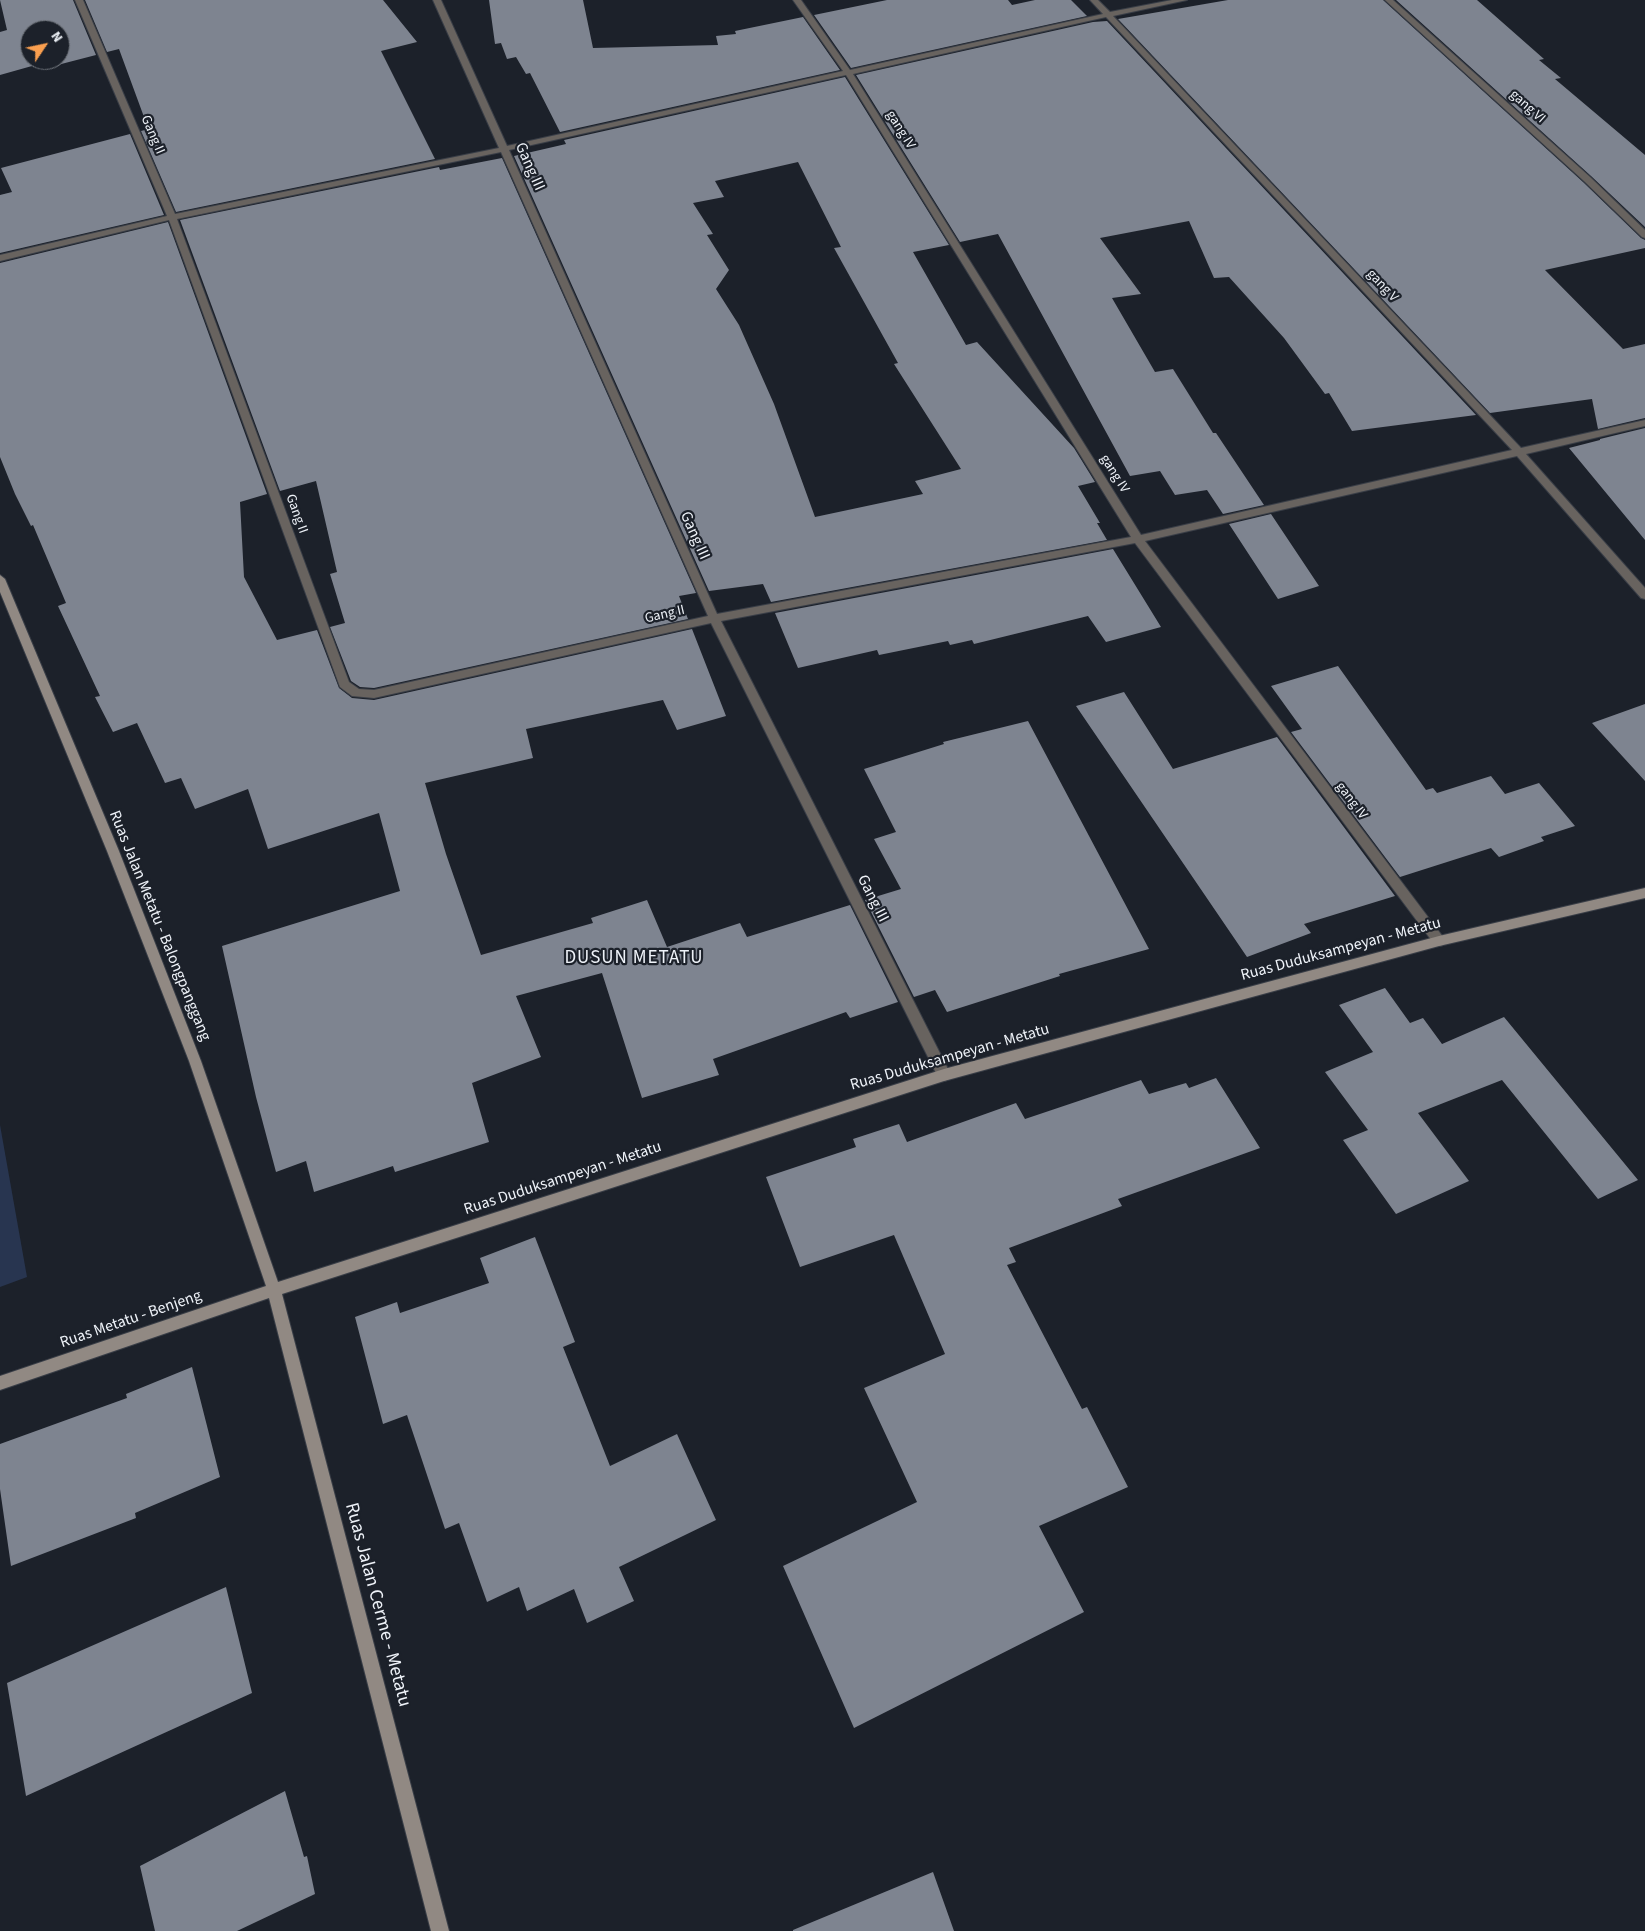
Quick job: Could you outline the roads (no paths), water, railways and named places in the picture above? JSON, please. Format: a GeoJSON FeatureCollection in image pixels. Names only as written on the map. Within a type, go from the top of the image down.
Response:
{"type":"FeatureCollection","features":[{"type":"Feature","properties":{"kind":"main road","name":"Ruas Jalan Metatu - Balongpanggang"},"geometry":{"type":"LineString","coordinates":[[0,579],[113,851],[192,1052],[274,1290]]}},
{"type":"Feature","properties":{"kind":"main road","name":"Ruas Duduksampeyan - Metatu"},"geometry":{"type":"LineString","coordinates":[[274,1290],[944,1075],[1439,941],[1645,893]]}},
{"type":"Feature","properties":{"kind":"main road","name":"Ruas Metatu - Benjeng"},"geometry":{"type":"LineString","coordinates":[[0,1383],[274,1290]]}},
{"type":"Feature","properties":{"kind":"main road","name":"Ruas Jalan Cerme - Metatu"},"geometry":{"type":"LineString","coordinates":[[274,1290],[440,1931]]}},
{"type":"Feature","properties":{"kind":"street","name":"Gang II"},"geometry":{"type":"LineString","coordinates":[[79,0],[172,217],[344,684],[356,693],[374,694],[714,618],[1138,539],[1518,451],[1645,424]]}},
{"type":"Feature","properties":{"kind":"street","name":"Gang III"},"geometry":{"type":"LineString","coordinates":[[437,0],[714,618],[944,1075]]}},
{"type":"Feature","properties":{"kind":"street","name":"gang IV"},"geometry":{"type":"LineString","coordinates":[[797,0],[848,73],[1138,539],[1439,941]]}},
{"type":"Feature","properties":{"kind":"street","name":"gang V"},"geometry":{"type":"LineString","coordinates":[[1094,0],[1518,451],[1645,595]]}},
{"type":"Feature","properties":{"kind":"street"},"geometry":{"type":"LineString","coordinates":[[0,258],[172,217],[504,149],[1107,15],[1183,0]]}},
{"type":"Feature","properties":{"kind":"street","name":"gang VI"},"geometry":{"type":"LineString","coordinates":[[1389,0],[1587,179],[1645,235]]}},
{"type":"Feature","properties":{"kind":"district","name":"DUSUN METATU"},"geometry":{"type":"Point","coordinates":[634,959]}}]}
